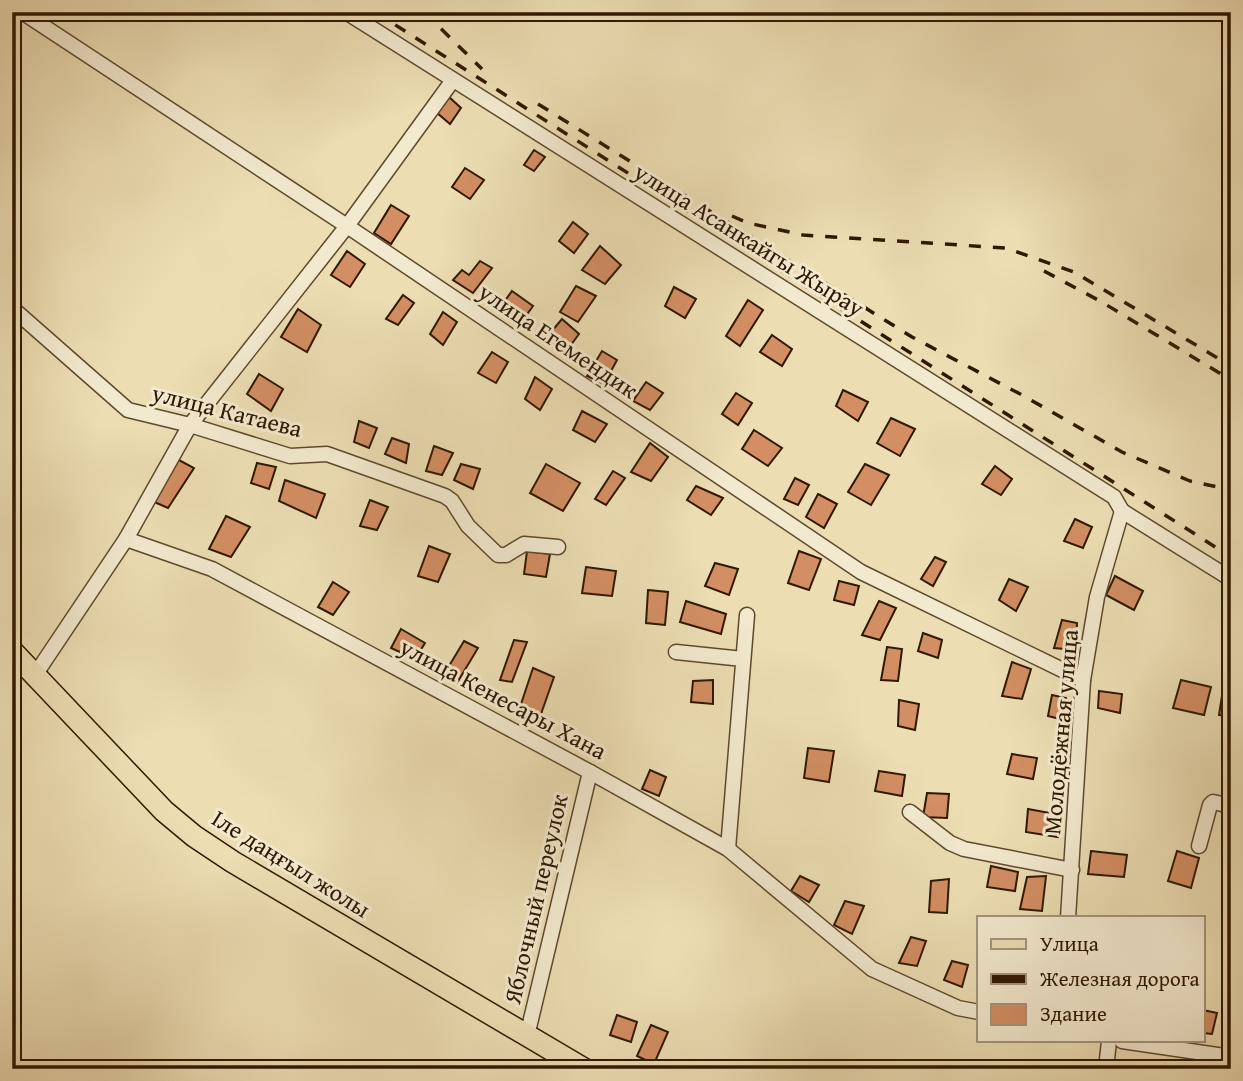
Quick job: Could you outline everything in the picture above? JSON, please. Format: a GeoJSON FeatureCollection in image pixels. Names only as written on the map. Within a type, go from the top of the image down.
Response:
{"type":"FeatureCollection","features":[{"type":"Feature","properties":{"kind":"main road","name":"Іле даңғыл жолы"},"geometry":{"type":"LineString","coordinates":[[12,651],[164,811],[194,836],[583,1069]]}},
{"type":"Feature","properties":{"kind":"street","name":"улица Егемендик"},"geometry":{"type":"LineString","coordinates":[[22,12],[347,226],[861,572],[1083,680]]}},
{"type":"Feature","properties":{"kind":"street","name":"улица Асанкайгы Жырау"},"geometry":{"type":"LineString","coordinates":[[346,12],[1114,497],[1122,510],[1231,579]]}},
{"type":"Feature","properties":{"kind":"street"},"geometry":{"type":"LineString","coordinates":[[35,675],[126,539],[190,425],[347,226],[453,80]]}},
{"type":"Feature","properties":{"kind":"street","name":"улица Катаева"},"geometry":{"type":"LineString","coordinates":[[12,308],[128,410],[190,425],[290,456],[327,454],[445,496],[452,501],[468,526],[498,555],[506,555],[524,544],[558,547]]}},
{"type":"Feature","properties":{"kind":"street","name":"Молодёжная улица"},"geometry":{"type":"LineString","coordinates":[[1068,916],[1083,680],[1097,597],[1122,510]]}},
{"type":"Feature","properties":{"kind":"street","name":"улица Кенесары Хана"},"geometry":{"type":"LineString","coordinates":[[126,539],[212,569],[590,772],[728,849],[872,969],[958,1008],[977,1012]]}},
{"type":"Feature","properties":{"kind":"street"},"geometry":{"type":"LineString","coordinates":[[728,849],[747,615]]}},
{"type":"Feature","properties":{"kind":"street"},"geometry":{"type":"LineString","coordinates":[[676,652],[743,659]]}},
{"type":"Feature","properties":{"kind":"street","name":"Яблочный переулок"},"geometry":{"type":"LineString","coordinates":[[527,1037],[590,772]]}},
{"type":"Feature","properties":{"kind":"street"},"geometry":{"type":"LineString","coordinates":[[1199,846],[1210,805],[1213,802],[1231,806]]}},
{"type":"Feature","properties":{"kind":"street"},"geometry":{"type":"LineString","coordinates":[[910,812],[950,843],[964,849],[1072,870]]}},
{"type":"Feature","properties":{"kind":"street"},"geometry":{"type":"LineString","coordinates":[[1105,1069],[1110,1042]]}},
{"type":"Feature","properties":{"kind":"street"},"geometry":{"type":"LineString","coordinates":[[1129,1042],[1231,1057]]}},
{"type":"Feature","properties":{"kind":"building"},"geometry":{"type":"Polygon","coordinates":[[[448,96],[461,108],[450,124],[436,112],[448,96]]]}},
{"type":"Feature","properties":{"kind":"building"},"geometry":{"type":"Polygon","coordinates":[[[534,150],[545,157],[534,171],[524,165],[534,150]]]}},
{"type":"Feature","properties":{"kind":"building"},"geometry":{"type":"Polygon","coordinates":[[[465,168],[484,180],[470,199],[452,187],[465,168]]]}},
{"type":"Feature","properties":{"kind":"building"},"geometry":{"type":"Polygon","coordinates":[[[391,205],[409,216],[391,244],[374,233],[391,205]]]}},
{"type":"Feature","properties":{"kind":"building"},"geometry":{"type":"Polygon","coordinates":[[[573,222],[588,234],[574,253],[559,241],[573,222]]]}},
{"type":"Feature","properties":{"kind":"building"},"geometry":{"type":"Polygon","coordinates":[[[600,246],[621,265],[605,284],[582,270],[600,246]]]}},
{"type":"Feature","properties":{"kind":"building"},"geometry":{"type":"Polygon","coordinates":[[[347,251],[365,264],[350,287],[331,275],[347,251]]]}},
{"type":"Feature","properties":{"kind":"building"},"geometry":{"type":"Polygon","coordinates":[[[480,261],[492,268],[473,293],[453,280],[462,270],[469,275],[480,261]]]}},
{"type":"Feature","properties":{"kind":"building"},"geometry":{"type":"Polygon","coordinates":[[[576,286],[596,296],[578,322],[560,312],[576,286]]]}},
{"type":"Feature","properties":{"kind":"building"},"geometry":{"type":"Polygon","coordinates":[[[674,287],[696,299],[685,318],[665,306],[674,287]]]}},
{"type":"Feature","properties":{"kind":"building"},"geometry":{"type":"Polygon","coordinates":[[[512,291],[533,306],[520,324],[499,309],[512,291]]]}},
{"type":"Feature","properties":{"kind":"building"},"geometry":{"type":"Polygon","coordinates":[[[403,295],[414,303],[398,325],[386,319],[403,295]]]}},
{"type":"Feature","properties":{"kind":"building"},"geometry":{"type":"Polygon","coordinates":[[[748,300],[763,310],[740,346],[726,336],[748,300]]]}},
{"type":"Feature","properties":{"kind":"building"},"geometry":{"type":"Polygon","coordinates":[[[298,309],[321,325],[307,352],[281,337],[298,309]]]}},
{"type":"Feature","properties":{"kind":"building"},"geometry":{"type":"Polygon","coordinates":[[[443,312],[457,322],[443,345],[430,334],[443,312]]]}},
{"type":"Feature","properties":{"kind":"building"},"geometry":{"type":"Polygon","coordinates":[[[562,319],[579,334],[565,353],[546,338],[562,319]]]}},
{"type":"Feature","properties":{"kind":"building"},"geometry":{"type":"Polygon","coordinates":[[[772,335],[792,349],[782,366],[760,352],[772,335]]]}},
{"type":"Feature","properties":{"kind":"building"},"geometry":{"type":"Polygon","coordinates":[[[602,351],[617,360],[604,384],[587,376],[602,351]]]}},
{"type":"Feature","properties":{"kind":"building"},"geometry":{"type":"Polygon","coordinates":[[[492,352],[508,362],[496,383],[478,373],[492,352]]]}},
{"type":"Feature","properties":{"kind":"building"},"geometry":{"type":"Polygon","coordinates":[[[259,374],[283,389],[271,411],[247,394],[259,374]]]}},
{"type":"Feature","properties":{"kind":"building"},"geometry":{"type":"Polygon","coordinates":[[[535,377],[552,389],[540,410],[525,399],[535,377]]]}},
{"type":"Feature","properties":{"kind":"building"},"geometry":{"type":"Polygon","coordinates":[[[646,382],[663,393],[650,410],[633,401],[646,382]]]}},
{"type":"Feature","properties":{"kind":"building"},"geometry":{"type":"Polygon","coordinates":[[[843,390],[868,402],[858,421],[836,406],[843,390]]]}},
{"type":"Feature","properties":{"kind":"building"},"geometry":{"type":"Polygon","coordinates":[[[736,393],[752,403],[738,425],[722,414],[736,393]]]}},
{"type":"Feature","properties":{"kind":"building"},"geometry":{"type":"Polygon","coordinates":[[[582,411],[607,424],[595,442],[573,430],[582,411]]]}},
{"type":"Feature","properties":{"kind":"building"},"geometry":{"type":"Polygon","coordinates":[[[891,418],[915,429],[900,456],[877,443],[891,418]]]}},
{"type":"Feature","properties":{"kind":"building"},"geometry":{"type":"Polygon","coordinates":[[[359,421],[377,428],[369,448],[354,442],[359,421]]]}},
{"type":"Feature","properties":{"kind":"building"},"geometry":{"type":"Polygon","coordinates":[[[754,430],[782,448],[768,466],[742,449],[754,430]]]}},
{"type":"Feature","properties":{"kind":"building"},"geometry":{"type":"Polygon","coordinates":[[[392,438],[409,444],[406,463],[385,454],[392,438]]]}},
{"type":"Feature","properties":{"kind":"building"},"geometry":{"type":"Polygon","coordinates":[[[650,443],[668,457],[651,481],[631,472],[650,443]]]}},
{"type":"Feature","properties":{"kind":"building"},"geometry":{"type":"Polygon","coordinates":[[[434,446],[453,453],[442,475],[426,471],[434,446]]]}},
{"type":"Feature","properties":{"kind":"building"},"geometry":{"type":"Polygon","coordinates":[[[177,459],[194,468],[168,508],[152,501],[177,459]]]}},
{"type":"Feature","properties":{"kind":"building"},"geometry":{"type":"Polygon","coordinates":[[[257,463],[276,467],[269,489],[251,483],[257,463]]]}},
{"type":"Feature","properties":{"kind":"building"},"geometry":{"type":"Polygon","coordinates":[[[461,464],[480,469],[473,489],[454,480],[461,464]]]}},
{"type":"Feature","properties":{"kind":"building"},"geometry":{"type":"Polygon","coordinates":[[[546,464],[580,483],[563,511],[530,493],[546,464]]]}},
{"type":"Feature","properties":{"kind":"building"},"geometry":{"type":"Polygon","coordinates":[[[865,464],[889,475],[871,505],[848,492],[865,464]]]}},
{"type":"Feature","properties":{"kind":"building"},"geometry":{"type":"Polygon","coordinates":[[[995,466],[1012,479],[1001,495],[982,484],[995,466]]]}},
{"type":"Feature","properties":{"kind":"building"},"geometry":{"type":"Polygon","coordinates":[[[613,471],[625,478],[606,505],[595,499],[613,471]]]}},
{"type":"Feature","properties":{"kind":"building"},"geometry":{"type":"Polygon","coordinates":[[[795,478],[809,485],[798,505],[784,499],[795,478]]]}},
{"type":"Feature","properties":{"kind":"building"},"geometry":{"type":"Polygon","coordinates":[[[285,480],[325,494],[316,518],[279,501],[285,480]]]}},
{"type":"Feature","properties":{"kind":"building"},"geometry":{"type":"Polygon","coordinates":[[[696,486],[723,498],[711,515],[687,500],[696,486]]]}},
{"type":"Feature","properties":{"kind":"building"},"geometry":{"type":"Polygon","coordinates":[[[818,494],[837,504],[824,528],[806,517],[818,494]]]}},
{"type":"Feature","properties":{"kind":"building"},"geometry":{"type":"Polygon","coordinates":[[[370,500],[388,507],[377,530],[360,526],[370,500]]]}},
{"type":"Feature","properties":{"kind":"building"},"geometry":{"type":"Polygon","coordinates":[[[226,516],[250,527],[231,557],[209,549],[226,516]]]}},
{"type":"Feature","properties":{"kind":"building"},"geometry":{"type":"Polygon","coordinates":[[[1075,519],[1092,527],[1083,548],[1064,541],[1075,519]]]}},
{"type":"Feature","properties":{"kind":"building"},"geometry":{"type":"Polygon","coordinates":[[[429,546],[450,554],[438,582],[418,576],[429,546]]]}},
{"type":"Feature","properties":{"kind":"building"},"geometry":{"type":"Polygon","coordinates":[[[527,551],[550,554],[546,577],[524,574],[527,551]]]}},
{"type":"Feature","properties":{"kind":"building"},"geometry":{"type":"Polygon","coordinates":[[[799,551],[821,559],[809,590],[788,583],[799,551]]]}},
{"type":"Feature","properties":{"kind":"building"},"geometry":{"type":"Polygon","coordinates":[[[935,557],[946,562],[933,586],[921,579],[935,557]]]}},
{"type":"Feature","properties":{"kind":"building"},"geometry":{"type":"Polygon","coordinates":[[[715,563],[738,569],[729,595],[705,586],[715,563]]]}},
{"type":"Feature","properties":{"kind":"building"},"geometry":{"type":"Polygon","coordinates":[[[586,567],[616,571],[612,596],[582,593],[586,567]]]}},
{"type":"Feature","properties":{"kind":"building"},"geometry":{"type":"Polygon","coordinates":[[[1115,576],[1143,591],[1134,610],[1106,595],[1115,576]]]}},
{"type":"Feature","properties":{"kind":"building"},"geometry":{"type":"Polygon","coordinates":[[[1009,579],[1028,587],[1016,611],[999,600],[1009,579]]]}},
{"type":"Feature","properties":{"kind":"building"},"geometry":{"type":"Polygon","coordinates":[[[839,581],[859,586],[854,605],[834,600],[839,581]]]}},
{"type":"Feature","properties":{"kind":"building"},"geometry":{"type":"Polygon","coordinates":[[[333,582],[349,592],[333,615],[318,607],[333,582]]]}},
{"type":"Feature","properties":{"kind":"building"},"geometry":{"type":"Polygon","coordinates":[[[648,590],[668,592],[665,625],[646,623],[648,590]]]}},
{"type":"Feature","properties":{"kind":"building"},"geometry":{"type":"Polygon","coordinates":[[[686,601],[726,614],[721,634],[680,622],[686,601]]]}},
{"type":"Feature","properties":{"kind":"building"},"geometry":{"type":"Polygon","coordinates":[[[879,601],[896,608],[880,640],[862,635],[879,601]]]}},
{"type":"Feature","properties":{"kind":"building"},"geometry":{"type":"Polygon","coordinates":[[[1062,620],[1077,623],[1076,650],[1054,648],[1062,620]]]}},
{"type":"Feature","properties":{"kind":"building"},"geometry":{"type":"Polygon","coordinates":[[[401,629],[425,643],[415,659],[391,648],[401,629]]]}},
{"type":"Feature","properties":{"kind":"building"},"geometry":{"type":"Polygon","coordinates":[[[923,633],[942,640],[938,658],[918,651],[923,633]]]}},
{"type":"Feature","properties":{"kind":"building"},"geometry":{"type":"Polygon","coordinates":[[[514,640],[527,642],[512,682],[500,680],[514,640]]]}},
{"type":"Feature","properties":{"kind":"building"},"geometry":{"type":"Polygon","coordinates":[[[464,641],[478,648],[457,683],[443,676],[464,641]]]}},
{"type":"Feature","properties":{"kind":"building"},"geometry":{"type":"Polygon","coordinates":[[[887,647],[902,649],[898,681],[881,680],[887,647]]]}},
{"type":"Feature","properties":{"kind":"building"},"geometry":{"type":"Polygon","coordinates":[[[1012,662],[1031,669],[1022,699],[1002,696],[1012,662]]]}},
{"type":"Feature","properties":{"kind":"building"},"geometry":{"type":"Polygon","coordinates":[[[533,668],[554,677],[541,714],[520,707],[533,668]]]}},
{"type":"Feature","properties":{"kind":"building"},"geometry":{"type":"Polygon","coordinates":[[[1225,676],[1231,677],[1231,717],[1219,715],[1225,676]]]}},
{"type":"Feature","properties":{"kind":"building"},"geometry":{"type":"Polygon","coordinates":[[[713,680],[713,704],[691,702],[693,681],[713,680]]]}},
{"type":"Feature","properties":{"kind":"building"},"geometry":{"type":"Polygon","coordinates":[[[1181,680],[1211,687],[1204,715],[1173,708],[1181,680]]]}},
{"type":"Feature","properties":{"kind":"building"},"geometry":{"type":"Polygon","coordinates":[[[1099,691],[1122,694],[1120,713],[1098,708],[1099,691]]]}},
{"type":"Feature","properties":{"kind":"building"},"geometry":{"type":"Polygon","coordinates":[[[1052,695],[1066,698],[1064,720],[1048,716],[1052,695]]]}},
{"type":"Feature","properties":{"kind":"building"},"geometry":{"type":"Polygon","coordinates":[[[899,700],[919,704],[915,730],[898,726],[899,700]]]}},
{"type":"Feature","properties":{"kind":"building"},"geometry":{"type":"Polygon","coordinates":[[[808,748],[834,751],[829,782],[804,778],[808,748]]]}},
{"type":"Feature","properties":{"kind":"building"},"geometry":{"type":"Polygon","coordinates":[[[1012,754],[1037,758],[1033,779],[1007,774],[1012,754]]]}},
{"type":"Feature","properties":{"kind":"building"},"geometry":{"type":"Polygon","coordinates":[[[650,770],[666,777],[659,796],[642,789],[650,770]]]}},
{"type":"Feature","properties":{"kind":"building"},"geometry":{"type":"Polygon","coordinates":[[[879,771],[905,775],[902,796],[875,791],[879,771]]]}},
{"type":"Feature","properties":{"kind":"building"},"geometry":{"type":"Polygon","coordinates":[[[927,793],[949,794],[947,818],[923,817],[927,793]]]}},
{"type":"Feature","properties":{"kind":"building"},"geometry":{"type":"Polygon","coordinates":[[[1028,809],[1061,815],[1058,837],[1026,832],[1028,809]]]}},
{"type":"Feature","properties":{"kind":"building"},"geometry":{"type":"Polygon","coordinates":[[[1091,851],[1127,855],[1124,877],[1088,874],[1091,851]]]}},
{"type":"Feature","properties":{"kind":"building"},"geometry":{"type":"Polygon","coordinates":[[[1177,851],[1199,858],[1191,888],[1168,881],[1177,851]]]}},
{"type":"Feature","properties":{"kind":"building"},"geometry":{"type":"Polygon","coordinates":[[[991,866],[1018,872],[1015,891],[987,887],[991,866]]]}},
{"type":"Feature","properties":{"kind":"building"},"geometry":{"type":"Polygon","coordinates":[[[800,876],[819,885],[809,902],[791,891],[800,876]]]}},
{"type":"Feature","properties":{"kind":"building"},"geometry":{"type":"Polygon","coordinates":[[[1046,876],[1042,911],[1020,909],[1027,877],[1046,876]]]}},
{"type":"Feature","properties":{"kind":"building"},"geometry":{"type":"Polygon","coordinates":[[[949,879],[947,913],[929,912],[931,881],[949,879]]]}},
{"type":"Feature","properties":{"kind":"building"},"geometry":{"type":"Polygon","coordinates":[[[845,901],[864,906],[852,934],[834,925],[845,901]]]}},
{"type":"Feature","properties":{"kind":"building"},"geometry":{"type":"Polygon","coordinates":[[[911,937],[926,941],[917,966],[899,963],[911,937]]]}},
{"type":"Feature","properties":{"kind":"building"},"geometry":{"type":"Polygon","coordinates":[[[952,961],[968,965],[962,987],[944,980],[952,961]]]}},
{"type":"Feature","properties":{"kind":"building"},"geometry":{"type":"Polygon","coordinates":[[[1204,1010],[1217,1013],[1212,1034],[1204,1033],[1204,1010]]]}},
{"type":"Feature","properties":{"kind":"building"},"geometry":{"type":"Polygon","coordinates":[[[617,1015],[637,1022],[631,1042],[610,1035],[617,1015]]]}},
{"type":"Feature","properties":{"kind":"building"},"geometry":{"type":"Polygon","coordinates":[[[651,1025],[668,1032],[654,1064],[637,1056],[651,1025]]]}},
{"type":"Feature","properties":{"kind":"railway"},"geometry":{"type":"LineString","coordinates":[[375,12],[1231,557]]}},
{"type":"Feature","properties":{"kind":"railway"},"geometry":{"type":"LineString","coordinates":[[424,12],[482,69]]}},
{"type":"Feature","properties":{"kind":"railway"},"geometry":{"type":"LineString","coordinates":[[538,104],[912,337],[1122,452],[1190,481],[1231,490]]}},
{"type":"Feature","properties":{"kind":"railway"},"geometry":{"type":"LineString","coordinates":[[732,216],[748,223],[803,235],[1006,248],[1074,272],[1231,366]]}},
{"type":"Feature","properties":{"kind":"railway"},"geometry":{"type":"LineString","coordinates":[[1044,271],[1100,301],[1231,380]]}}]}
